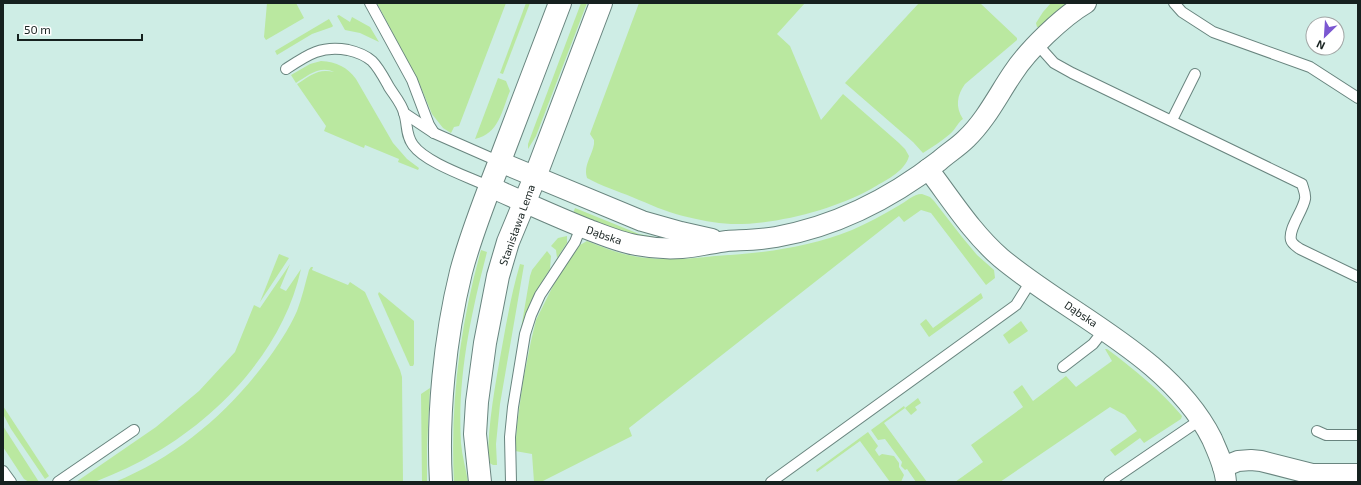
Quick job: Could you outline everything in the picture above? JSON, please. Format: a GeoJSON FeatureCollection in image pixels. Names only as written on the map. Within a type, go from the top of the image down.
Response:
{"type":"FeatureCollection","features":[{"type":"Feature","properties":{"kind":"main road"},"geometry":{"type":"LineString","coordinates":[[441,482],[441,407],[450,328],[457,290],[474,229],[560,3]]}},
{"type":"Feature","properties":{"kind":"main road","name":"Stanisława Lema"},"geometry":{"type":"LineString","coordinates":[[480,482],[476,448],[475,420],[492,302],[503,258],[601,3]]}},
{"type":"Feature","properties":{"kind":"street","name":"Dąbska"},"geometry":{"type":"LineString","coordinates":[[490,186],[524,202],[615,240],[657,248],[682,248],[726,241],[777,237],[808,230],[840,220],[892,194],[928,169],[968,138],[993,104],[1014,70],[1037,44],[1081,5]]}},
{"type":"Feature","properties":{"kind":"street","name":"Dąbska"},"geometry":{"type":"LineString","coordinates":[[500,162],[642,221],[681,232],[726,241]]}},
{"type":"Feature","properties":{"kind":"street","name":"Dąbska"},"geometry":{"type":"LineString","coordinates":[[928,169],[972,228],[999,257],[1031,281],[1104,330],[1141,358],[1185,400],[1200,420],[1213,442],[1225,475],[1238,461],[1251,460],[1261,461],[1312,474],[1358,474]]}},
{"type":"Feature","properties":{"kind":"lane"},"geometry":{"type":"LineString","coordinates":[[370,3],[412,80],[429,125],[434,133]]}},
{"type":"Feature","properties":{"kind":"lane"},"geometry":{"type":"LineString","coordinates":[[1174,3],[1182,12],[1213,32],[1310,67],[1358,98]]}},
{"type":"Feature","properties":{"kind":"lane"},"geometry":{"type":"LineString","coordinates":[[1037,44],[1054,63],[1072,73],[1302,184],[1306,197],[1291,232],[1293,244],[1300,249],[1358,277]]}},
{"type":"Feature","properties":{"kind":"lane"},"geometry":{"type":"LineString","coordinates":[[286,69],[303,58],[322,49],[340,49],[360,53],[367,57],[378,68],[404,113],[409,137],[414,146],[420,152],[437,163],[490,186]]}},
{"type":"Feature","properties":{"kind":"lane"},"geometry":{"type":"LineString","coordinates":[[1172,120],[1195,74]]}},
{"type":"Feature","properties":{"kind":"lane"},"geometry":{"type":"LineString","coordinates":[[404,113],[434,133],[500,162]]}},
{"type":"Feature","properties":{"kind":"lane"},"geometry":{"type":"LineString","coordinates":[[511,482],[510,429],[525,334],[531,315],[540,295],[575,242],[581,226]]}},
{"type":"Feature","properties":{"kind":"lane"},"geometry":{"type":"LineString","coordinates":[[771,482],[1016,304],[1031,281]]}},
{"type":"Feature","properties":{"kind":"lane"},"geometry":{"type":"LineString","coordinates":[[1063,367],[1093,344],[1104,330]]}},
{"type":"Feature","properties":{"kind":"lane"},"geometry":{"type":"LineString","coordinates":[[1109,482],[1200,420]]}},
{"type":"Feature","properties":{"kind":"lane"},"geometry":{"type":"LineString","coordinates":[[58,482],[134,430]]}},
{"type":"Feature","properties":{"kind":"lane"},"geometry":{"type":"LineString","coordinates":[[1317,431],[1326,435],[1358,435]]}},
{"type":"Feature","properties":{"kind":"lane"},"geometry":{"type":"LineString","coordinates":[[3,471],[11,482]]}},
{"type":"Feature","properties":{"kind":"green space"},"geometry":{"type":"Polygon","coordinates":[[[267,3],[296,3],[304,18],[266,40],[264,37],[267,3]]]}},
{"type":"Feature","properties":{"kind":"green space"},"geometry":{"type":"Polygon","coordinates":[[[377,3],[506,3],[459,126],[454,127],[451,133],[443,128],[432,114],[420,85],[377,3]]]}},
{"type":"Feature","properties":{"kind":"green space"},"geometry":{"type":"Polygon","coordinates":[[[526,3],[530,3],[503,74],[500,73],[526,3]]]}},
{"type":"Feature","properties":{"kind":"green space"},"geometry":{"type":"Polygon","coordinates":[[[581,3],[587,3],[536,136],[528,149],[528,144],[581,3]]]}},
{"type":"Feature","properties":{"kind":"green space"},"geometry":{"type":"Polygon","coordinates":[[[639,3],[805,3],[777,34],[790,46],[821,120],[843,94],[905,149],[909,156],[907,162],[899,171],[888,179],[856,197],[822,210],[803,215],[748,224],[719,223],[677,214],[658,208],[587,178],[586,169],[594,144],[594,140],[590,134],[639,3]]]}},
{"type":"Feature","properties":{"kind":"green space"},"geometry":{"type":"Polygon","coordinates":[[[919,3],[980,3],[1017,38],[1017,40],[965,84],[960,92],[958,101],[960,115],[963,119],[950,134],[923,153],[913,142],[845,83],[919,3]]]}},
{"type":"Feature","properties":{"kind":"green space"},"geometry":{"type":"Polygon","coordinates":[[[1051,3],[1069,3],[1040,28],[1037,27],[1036,23],[1051,3]]]}},
{"type":"Feature","properties":{"kind":"green space"},"geometry":{"type":"Polygon","coordinates":[[[339,15],[350,22],[352,17],[370,27],[379,42],[360,33],[345,30],[337,16],[339,15]]]}},
{"type":"Feature","properties":{"kind":"green space"},"geometry":{"type":"Polygon","coordinates":[[[329,19],[333,26],[332,27],[312,34],[277,55],[275,51],[329,19]]]}},
{"type":"Feature","properties":{"kind":"green space"},"geometry":{"type":"Polygon","coordinates":[[[321,61],[341,66],[353,75],[393,143],[407,159],[419,168],[418,170],[398,162],[399,159],[365,145],[364,148],[324,131],[326,126],[297,84],[319,72],[334,72],[324,70],[314,72],[296,83],[291,75],[310,64],[321,61]]]}},
{"type":"Feature","properties":{"kind":"green space"},"geometry":{"type":"Polygon","coordinates":[[[498,78],[506,81],[510,91],[505,106],[495,127],[483,136],[475,139],[498,78]]]}},
{"type":"Feature","properties":{"kind":"green space"},"geometry":{"type":"Polygon","coordinates":[[[922,194],[930,197],[934,201],[977,255],[994,270],[995,278],[986,285],[931,213],[921,210],[904,222],[899,216],[629,428],[632,436],[541,482],[534,482],[532,454],[515,451],[523,381],[536,320],[557,278],[580,245],[587,241],[627,255],[643,258],[664,259],[695,258],[785,249],[818,241],[852,230],[881,216],[913,197],[922,194]]]}},
{"type":"Feature","properties":{"kind":"green space"},"geometry":{"type":"Polygon","coordinates":[[[575,208],[639,234],[660,238],[635,238],[572,216],[575,208]]]}},
{"type":"Feature","properties":{"kind":"green space"},"geometry":{"type":"Polygon","coordinates":[[[567,236],[567,243],[557,258],[556,250],[551,246],[558,238],[567,236]]]}},
{"type":"Feature","properties":{"kind":"green space"},"geometry":{"type":"Polygon","coordinates":[[[481,250],[487,252],[466,346],[461,394],[461,443],[468,482],[454,482],[454,423],[458,365],[467,307],[481,250]]]}},
{"type":"Feature","properties":{"kind":"green space"},"geometry":{"type":"Polygon","coordinates":[[[547,251],[551,256],[550,269],[535,293],[521,329],[532,270],[547,251]]]}},
{"type":"Feature","properties":{"kind":"green space"},"geometry":{"type":"Polygon","coordinates":[[[279,254],[289,258],[260,302],[279,254]]]}},
{"type":"Feature","properties":{"kind":"green space"},"geometry":{"type":"Polygon","coordinates":[[[290,264],[280,288],[286,291],[301,269],[293,298],[265,351],[247,376],[226,398],[204,419],[180,437],[148,457],[97,481],[76,482],[156,427],[199,391],[235,352],[254,305],[260,308],[290,264]]]}},
{"type":"Feature","properties":{"kind":"green space"},"geometry":{"type":"Polygon","coordinates":[[[520,264],[524,265],[500,404],[496,444],[497,465],[493,465],[488,462],[492,404],[508,316],[520,264]]]}},
{"type":"Feature","properties":{"kind":"green space"},"geometry":{"type":"Polygon","coordinates":[[[311,267],[313,267],[312,270],[348,285],[350,282],[365,292],[400,370],[402,377],[403,482],[115,482],[159,460],[179,447],[198,433],[234,400],[265,363],[287,331],[297,311],[311,267]]]}},
{"type":"Feature","properties":{"kind":"green space"},"geometry":{"type":"Polygon","coordinates":[[[379,292],[414,321],[413,366],[410,366],[378,294],[379,292]]]}},
{"type":"Feature","properties":{"kind":"green space"},"geometry":{"type":"Polygon","coordinates":[[[981,293],[983,298],[929,337],[920,324],[926,319],[933,328],[981,293]]]}},
{"type":"Feature","properties":{"kind":"green space"},"geometry":{"type":"Polygon","coordinates":[[[1021,321],[1028,331],[1009,344],[1003,335],[1021,321]]]}},
{"type":"Feature","properties":{"kind":"green space"},"geometry":{"type":"Polygon","coordinates":[[[1105,349],[1127,364],[1156,389],[1182,416],[1181,419],[1144,443],[1140,438],[1115,456],[1110,450],[1137,431],[1125,415],[1110,407],[1000,482],[955,482],[983,462],[971,445],[1023,407],[1013,392],[1022,385],[1033,401],[1066,376],[1076,387],[1112,361],[1105,349]]]}},
{"type":"Feature","properties":{"kind":"green space"},"geometry":{"type":"Polygon","coordinates":[[[430,388],[427,482],[422,482],[421,394],[430,388]]]}},
{"type":"Feature","properties":{"kind":"green space"},"geometry":{"type":"Polygon","coordinates":[[[918,398],[921,403],[915,407],[917,410],[911,415],[905,408],[918,398]]]}},
{"type":"Feature","properties":{"kind":"green space"},"geometry":{"type":"Polygon","coordinates":[[[3,406],[49,476],[45,479],[11,429],[3,414],[3,406]]]}},
{"type":"Feature","properties":{"kind":"green space"},"geometry":{"type":"Polygon","coordinates":[[[904,406],[905,408],[884,423],[927,482],[916,482],[907,469],[905,470],[901,466],[902,462],[885,439],[878,440],[871,430],[904,406]]]}},
{"type":"Feature","properties":{"kind":"green space"},"geometry":{"type":"Polygon","coordinates":[[[3,426],[39,482],[29,482],[24,479],[3,447],[3,426]]]}},
{"type":"Feature","properties":{"kind":"green space"},"geometry":{"type":"Polygon","coordinates":[[[868,432],[878,446],[875,450],[879,456],[882,454],[894,456],[899,463],[899,467],[904,475],[901,482],[890,482],[860,441],[817,472],[816,470],[868,432]]]}}]}
